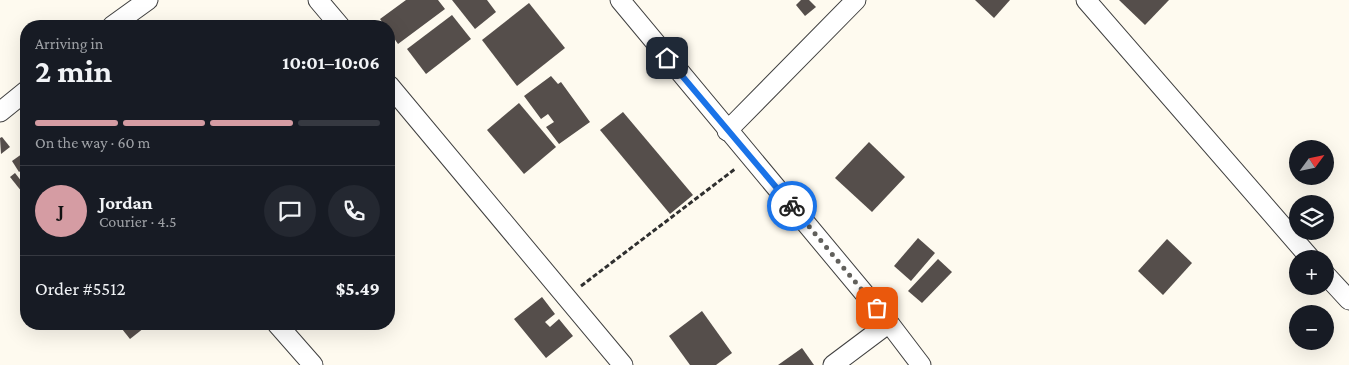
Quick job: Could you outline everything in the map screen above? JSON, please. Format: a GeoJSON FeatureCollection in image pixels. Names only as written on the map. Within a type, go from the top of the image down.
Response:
{"type":"FeatureCollection","features":[{"type":"Feature","properties":{"kind":"street"},"geometry":{"type":"LineString","coordinates":[[120,20],[148,0]]}},
{"type":"Feature","properties":{"kind":"street"},"geometry":{"type":"LineString","coordinates":[[318,0],[335,20]]}},
{"type":"Feature","properties":{"kind":"street"},"geometry":{"type":"LineString","coordinates":[[620,0],[727,131],[751,157],[889,323],[921,365]]}},
{"type":"Feature","properties":{"kind":"street"},"geometry":{"type":"LineString","coordinates":[[727,131],[856,0]]}},
{"type":"Feature","properties":{"kind":"street"},"geometry":{"type":"LineString","coordinates":[[1086,0],[1304,250]]}},
{"type":"Feature","properties":{"kind":"street"},"geometry":{"type":"LineString","coordinates":[[395,92],[623,365]]}},
{"type":"Feature","properties":{"kind":"street"},"geometry":{"type":"LineString","coordinates":[[0,112],[20,96]]}},
{"type":"Feature","properties":{"kind":"street"},"geometry":{"type":"LineString","coordinates":[[1334,284],[1349,300]]}},
{"type":"Feature","properties":{"kind":"street"},"geometry":{"type":"LineString","coordinates":[[833,365],[889,323]]}},
{"type":"Feature","properties":{"kind":"street"},"geometry":{"type":"LineString","coordinates":[[282,330],[313,365]]}},
{"type":"Feature","properties":{"kind":"path"},"geometry":{"type":"LineString","coordinates":[[566,297],[751,157]]}},
{"type":"Feature","properties":{"kind":"building"},"geometry":{"type":"Polygon","coordinates":[[[406,0],[438,0],[445,9],[398,44],[395,40],[395,20],[380,19],[406,0]]]}},
{"type":"Feature","properties":{"kind":"building"},"geometry":{"type":"Polygon","coordinates":[[[452,0],[487,0],[496,12],[475,29],[452,0]]]}},
{"type":"Feature","properties":{"kind":"building"},"geometry":{"type":"Polygon","coordinates":[[[801,0],[809,0],[816,7],[805,16],[796,5],[801,0]]]}},
{"type":"Feature","properties":{"kind":"building"},"geometry":{"type":"Polygon","coordinates":[[[975,0],[1010,0],[994,18],[975,0]]]}},
{"type":"Feature","properties":{"kind":"building"},"geometry":{"type":"Polygon","coordinates":[[[1119,0],[1169,0],[1145,25],[1119,0]]]}},
{"type":"Feature","properties":{"kind":"building"},"geometry":{"type":"Polygon","coordinates":[[[529,3],[565,48],[517,86],[482,40],[529,3]]]}},
{"type":"Feature","properties":{"kind":"building"},"geometry":{"type":"Polygon","coordinates":[[[452,15],[471,39],[426,74],[407,49],[452,15]]]}},
{"type":"Feature","properties":{"kind":"building"},"geometry":{"type":"Polygon","coordinates":[[[551,76],[558,84],[561,82],[590,122],[559,144],[546,127],[554,122],[548,114],[541,119],[524,96],[551,76]]]}},
{"type":"Feature","properties":{"kind":"building"},"geometry":{"type":"Polygon","coordinates":[[[519,103],[556,147],[524,174],[487,130],[519,103]]]}},
{"type":"Feature","properties":{"kind":"building"},"geometry":{"type":"Polygon","coordinates":[[[623,112],[693,195],[670,214],[600,130],[623,112]]]}},
{"type":"Feature","properties":{"kind":"building"},"geometry":{"type":"Polygon","coordinates":[[[2,137],[10,147],[1,154],[0,138],[2,137]]]}},
{"type":"Feature","properties":{"kind":"building"},"geometry":{"type":"Polygon","coordinates":[[[869,142],[905,177],[872,212],[835,178],[869,142]]]}},
{"type":"Feature","properties":{"kind":"building"},"geometry":{"type":"Polygon","coordinates":[[[20,155],[19,172],[12,161],[20,155]]]}},
{"type":"Feature","properties":{"kind":"building"},"geometry":{"type":"Polygon","coordinates":[[[15,173],[20,179],[20,190],[10,177],[15,173]]]}},
{"type":"Feature","properties":{"kind":"building"},"geometry":{"type":"Polygon","coordinates":[[[918,238],[935,253],[911,281],[894,266],[918,238]]]}},
{"type":"Feature","properties":{"kind":"building"},"geometry":{"type":"Polygon","coordinates":[[[1167,239],[1192,263],[1163,295],[1138,271],[1167,239]]]}},
{"type":"Feature","properties":{"kind":"building"},"geometry":{"type":"Polygon","coordinates":[[[938,259],[952,272],[922,303],[908,291],[938,259]]]}},
{"type":"Feature","properties":{"kind":"building"},"geometry":{"type":"Polygon","coordinates":[[[542,297],[555,314],[545,322],[550,327],[559,319],[573,336],[546,358],[514,319],[542,297]]]}},
{"type":"Feature","properties":{"kind":"building"},"geometry":{"type":"Polygon","coordinates":[[[702,311],[732,353],[716,365],[690,365],[669,336],[702,311]]]}},
{"type":"Feature","properties":{"kind":"building"},"geometry":{"type":"Polygon","coordinates":[[[123,330],[141,330],[130,339],[123,330]]]}},
{"type":"Feature","properties":{"kind":"building"},"geometry":{"type":"Polygon","coordinates":[[[802,348],[814,365],[778,365],[802,348]]]}},
{"type":"Feature","properties":{"kind":"way so far"},"geometry":{"type":"LineString","coordinates":[[792,206],[877,308]]}},
{"type":"Feature","properties":{"kind":"route"},"geometry":{"type":"LineString","coordinates":[[667,58],[792,206]]}}]}
